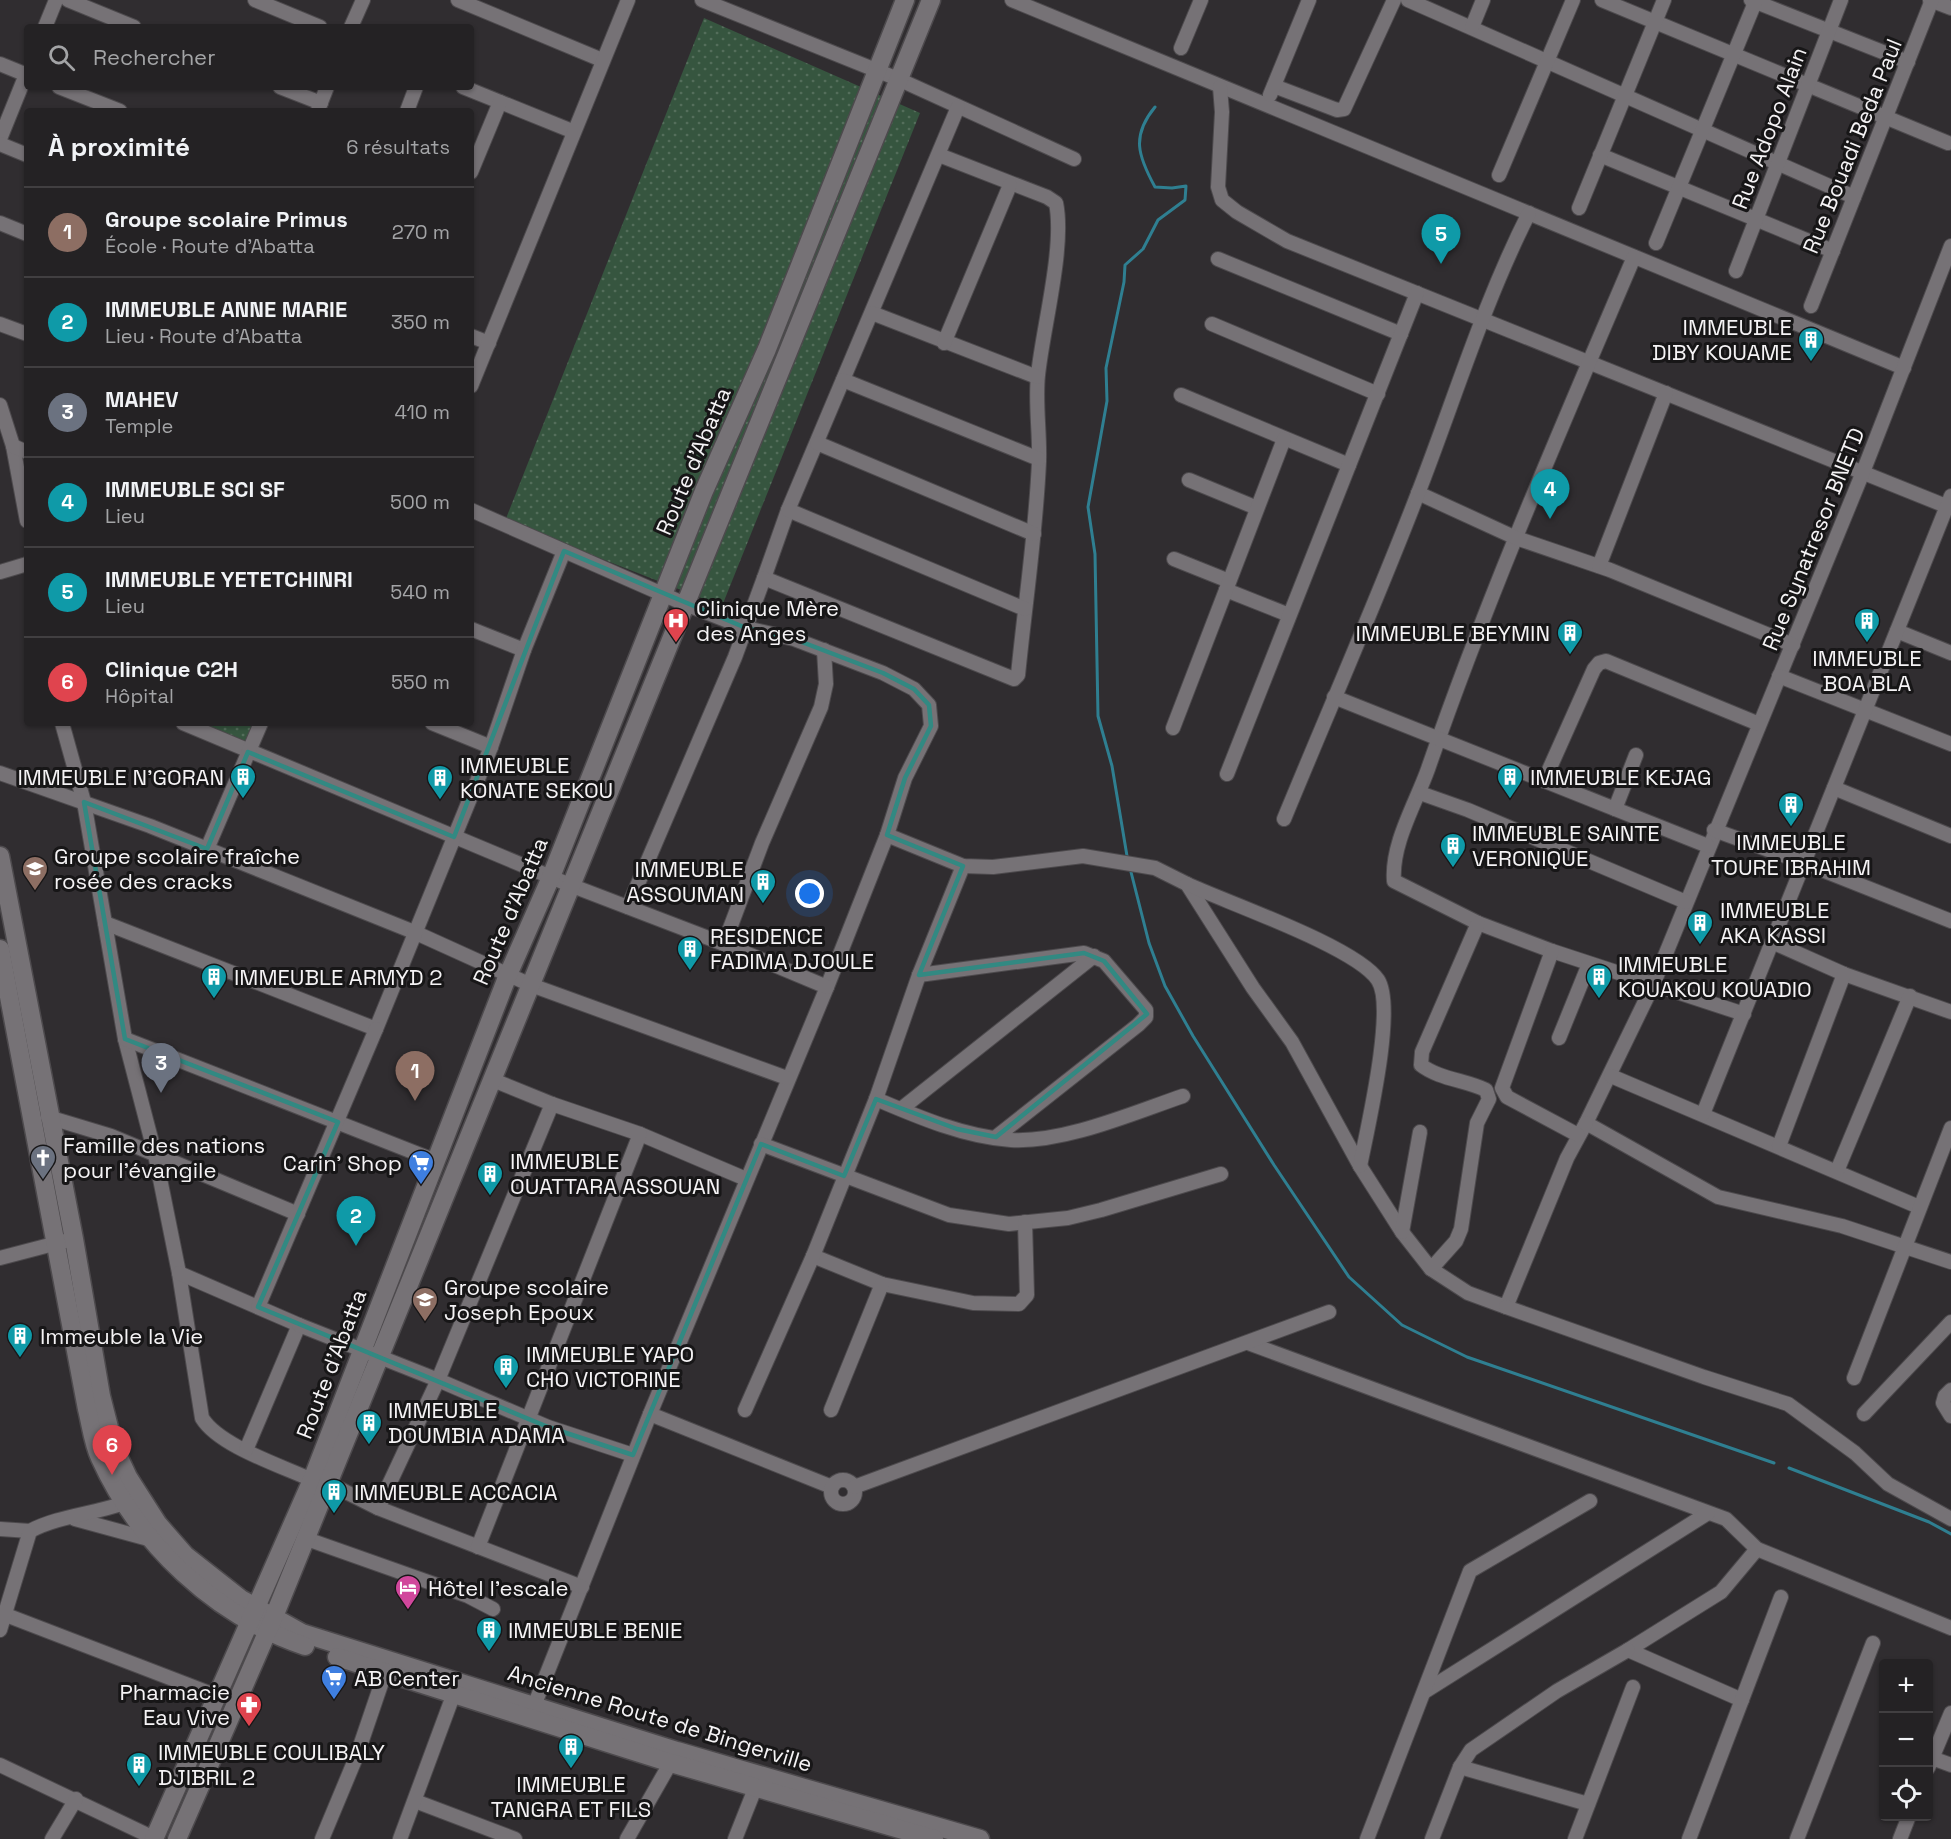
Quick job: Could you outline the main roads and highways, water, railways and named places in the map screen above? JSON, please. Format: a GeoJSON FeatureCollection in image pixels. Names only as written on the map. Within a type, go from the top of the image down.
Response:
{"type":"FeatureCollection","features":[{"type":"Feature","properties":{"kind":"waterway"},"geometry":{"type":"LineString","coordinates":[[1127,856],[1112,766],[1098,716],[1095,554],[1088,507],[1107,401],[1106,368],[1124,282],[1125,265],[1143,249],[1158,220],[1185,200],[1186,186],[1155,187],[1144,166],[1140,137],[1142,127],[1155,107]]}},
{"type":"Feature","properties":{"kind":"waterway"},"geometry":{"type":"LineString","coordinates":[[1131,872],[1149,943],[1165,986],[1193,1036],[1274,1165],[1349,1277],[1402,1325],[1467,1357],[1774,1463]]}},
{"type":"Feature","properties":{"kind":"waterway"},"geometry":{"type":"LineString","coordinates":[[1789,1468],[1929,1522],[1951,1534]]}},
{"type":"Feature","properties":{"kind":"place","name":"IMMEUBLE YETETCHINRI"},"geometry":{"type":"Point","coordinates":[1441,264]}},
{"type":"Feature","properties":{"kind":"place","name":"IMMEUBLE DIBY KOUAME"},"geometry":{"type":"Point","coordinates":[1811,363]}},
{"type":"Feature","properties":{"kind":"place","name":"IMMEUBLE SCI SF"},"geometry":{"type":"Point","coordinates":[1550,519]}},
{"type":"Feature","properties":{"kind":"place","name":"Clinique Mère des Anges"},"geometry":{"type":"Point","coordinates":[676,644]}},
{"type":"Feature","properties":{"kind":"place","name":"IMMEUBLE BOA BLA"},"geometry":{"type":"Point","coordinates":[1867,644]}},
{"type":"Feature","properties":{"kind":"place","name":"IMMEUBLE BEYMIN"},"geometry":{"type":"Point","coordinates":[1570,656]}},
{"type":"Feature","properties":{"kind":"place","name":"IMMEUBLE N'GORAN"},"geometry":{"type":"Point","coordinates":[243,800]}},
{"type":"Feature","properties":{"kind":"place","name":"IMMEUBLE KEJAG"},"geometry":{"type":"Point","coordinates":[1510,800]}},
{"type":"Feature","properties":{"kind":"place","name":"IMMEUBLE KONATE SEKOU"},"geometry":{"type":"Point","coordinates":[440,801]}},
{"type":"Feature","properties":{"kind":"place","name":"IMMEUBLE TOURE IBRAHIM"},"geometry":{"type":"Point","coordinates":[1791,828]}},
{"type":"Feature","properties":{"kind":"place","name":"IMMEUBLE SAINTE VERONIQUE"},"geometry":{"type":"Point","coordinates":[1453,869]}},
{"type":"Feature","properties":{"kind":"place","name":"Groupe scolaire fraîche rosée des cracks"},"geometry":{"type":"Point","coordinates":[35,892]}},
{"type":"Feature","properties":{"kind":"place","name":"IMMEUBLE ASSOUMAN"},"geometry":{"type":"Point","coordinates":[763,905]}},
{"type":"Feature","properties":{"kind":"place","name":"IMMEUBLE AKA KASSI"},"geometry":{"type":"Point","coordinates":[1700,946]}},
{"type":"Feature","properties":{"kind":"place","name":"RESIDENCE FADIMA DJOULE"},"geometry":{"type":"Point","coordinates":[690,972]}},
{"type":"Feature","properties":{"kind":"place","name":"IMMEUBLE ARMYD 2"},"geometry":{"type":"Point","coordinates":[214,1000]}},
{"type":"Feature","properties":{"kind":"place","name":"IMMEUBLE KOUAKOU KOUADIO"},"geometry":{"type":"Point","coordinates":[1599,1000]}},
{"type":"Feature","properties":{"kind":"place","name":"MAHEV"},"geometry":{"type":"Point","coordinates":[161,1093]}},
{"type":"Feature","properties":{"kind":"place","name":"Groupe scolaire Primus"},"geometry":{"type":"Point","coordinates":[415,1101]}},
{"type":"Feature","properties":{"kind":"place","name":"Famille des nations pour l'évangile"},"geometry":{"type":"Point","coordinates":[43,1181]}},
{"type":"Feature","properties":{"kind":"place","name":"Carin' Shop"},"geometry":{"type":"Point","coordinates":[421,1186]}},
{"type":"Feature","properties":{"kind":"place","name":"IMMEUBLE OUATTARA ASSOUAN"},"geometry":{"type":"Point","coordinates":[490,1197]}},
{"type":"Feature","properties":{"kind":"place","name":"IMMEUBLE ANNE MARIE"},"geometry":{"type":"Point","coordinates":[356,1246]}},
{"type":"Feature","properties":{"kind":"place","name":"Groupe scolaire Joseph Epoux"},"geometry":{"type":"Point","coordinates":[425,1323]}},
{"type":"Feature","properties":{"kind":"place","name":"Immeuble la Vie"},"geometry":{"type":"Point","coordinates":[20,1359]}},
{"type":"Feature","properties":{"kind":"place","name":"IMMEUBLE YAPO CHO VICTORINE"},"geometry":{"type":"Point","coordinates":[506,1390]}},
{"type":"Feature","properties":{"kind":"place","name":"IMMEUBLE DOUMBIA ADAMA"},"geometry":{"type":"Point","coordinates":[369,1446]}},
{"type":"Feature","properties":{"kind":"place","name":"Clinique C2H"},"geometry":{"type":"Point","coordinates":[112,1475]}},
{"type":"Feature","properties":{"kind":"place","name":"IMMEUBLE ACCACIA"},"geometry":{"type":"Point","coordinates":[334,1515]}},
{"type":"Feature","properties":{"kind":"place","name":"Hôtel l'escale"},"geometry":{"type":"Point","coordinates":[408,1611]}},
{"type":"Feature","properties":{"kind":"place","name":"IMMEUBLE BENIE"},"geometry":{"type":"Point","coordinates":[489,1653]}},
{"type":"Feature","properties":{"kind":"place","name":"AB Center"},"geometry":{"type":"Point","coordinates":[334,1701]}},
{"type":"Feature","properties":{"kind":"place","name":"Pharmacie Eau Vive"},"geometry":{"type":"Point","coordinates":[249,1728]}},
{"type":"Feature","properties":{"kind":"place","name":"IMMEUBLE TANGRA ET FILS"},"geometry":{"type":"Point","coordinates":[571,1770]}},
{"type":"Feature","properties":{"kind":"place","name":"IMMEUBLE COULIBALY DJIBRIL 2"},"geometry":{"type":"Point","coordinates":[139,1788]}}]}
